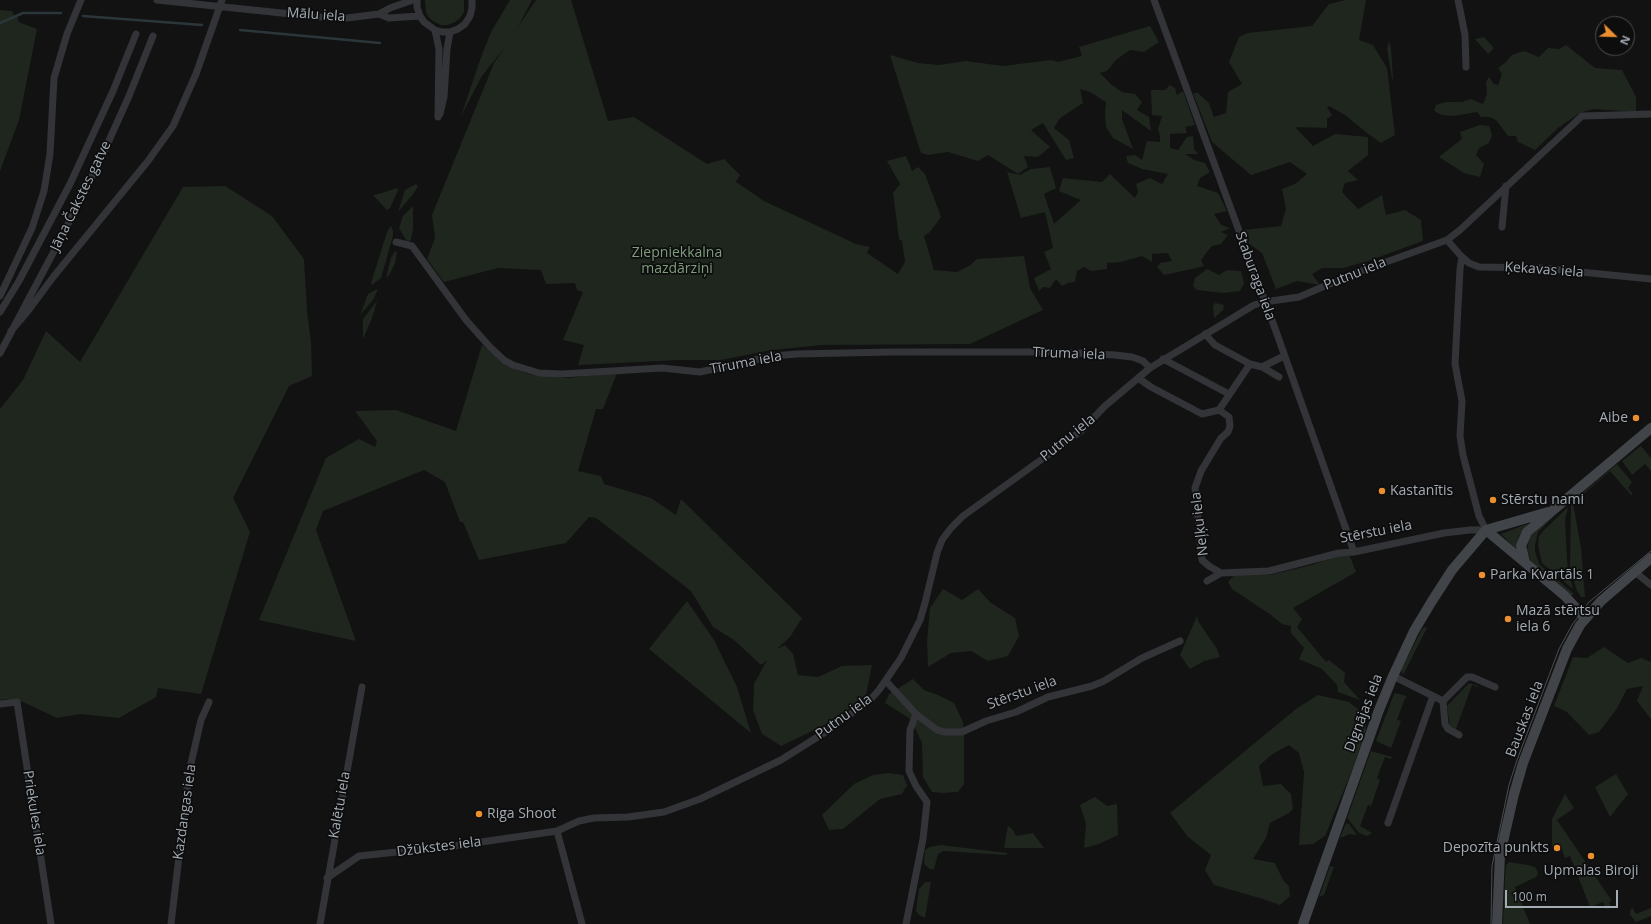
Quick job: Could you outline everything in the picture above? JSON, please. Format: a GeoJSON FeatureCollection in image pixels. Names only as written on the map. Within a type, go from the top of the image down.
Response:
{"type":"FeatureCollection","features":[{"type":"Feature","properties":{"kind":"main road","name":"Stērstu iela"},"geometry":{"type":"LineString","coordinates":[[1525,562],[1521,546],[1524,537],[1530,529],[1651,428]]}},
{"type":"Feature","properties":{"kind":"main road","name":"Stērstu iela"},"geometry":{"type":"LineString","coordinates":[[1486,530],[1551,511]]}},
{"type":"Feature","properties":{"kind":"main road"},"geometry":{"type":"LineString","coordinates":[[1486,530],[1565,596],[1585,618]]}},
{"type":"Feature","properties":{"kind":"main road","name":"Dignājas iela"},"geometry":{"type":"LineString","coordinates":[[1303,924],[1376,716],[1393,676],[1414,631],[1432,601],[1452,570],[1486,530]]}},
{"type":"Feature","properties":{"kind":"main road","name":"Bauskas iela"},"geometry":{"type":"LineString","coordinates":[[1497,924],[1500,855],[1519,776],[1567,649],[1585,618],[1600,601],[1651,558]]}},
{"type":"Feature","properties":{"kind":"street"},"geometry":{"type":"LineString","coordinates":[[0,296],[32,228],[44,191],[50,154],[54,78],[67,34],[81,0]]}},
{"type":"Feature","properties":{"kind":"street","name":"Mālu iela"},"geometry":{"type":"LineString","coordinates":[[157,0],[220,3],[347,18],[379,14],[390,8],[413,0]]}},
{"type":"Feature","properties":{"kind":"street"},"geometry":{"type":"LineString","coordinates":[[418,0],[417,7],[424,22],[435,30],[450,32],[465,24],[471,12],[472,0]]}},
{"type":"Feature","properties":{"kind":"street","name":"Staburaga iela"},"geometry":{"type":"LineString","coordinates":[[1154,0],[1354,552]]}},
{"type":"Feature","properties":{"kind":"street"},"geometry":{"type":"LineString","coordinates":[[1458,0],[1465,35],[1466,67]]}},
{"type":"Feature","properties":{"kind":"street"},"geometry":{"type":"LineString","coordinates":[[11,331],[148,161],[173,126],[196,74],[220,3]]}},
{"type":"Feature","properties":{"kind":"street","name":"Mālu iela"},"geometry":{"type":"LineString","coordinates":[[379,14],[389,18],[420,16]]}},
{"type":"Feature","properties":{"kind":"street"},"geometry":{"type":"LineString","coordinates":[[435,30],[439,49],[438,117],[444,97],[446,49],[450,32]]}},
{"type":"Feature","properties":{"kind":"street","name":"Jāņa Čakstes gatve"},"geometry":{"type":"LineString","coordinates":[[0,312],[19,281],[70,184],[136,34]]}},
{"type":"Feature","properties":{"kind":"street","name":"Jāņa Čakstes gatve"},"geometry":{"type":"LineString","coordinates":[[0,353],[61,238],[103,154],[129,96],[153,36]]}},
{"type":"Feature","properties":{"kind":"street","name":"Putnu iela"},"geometry":{"type":"LineString","coordinates":[[557,831],[579,821],[594,818],[628,817],[664,812],[706,797],[803,747],[870,700],[886,681],[901,658],[920,620],[936,553],[942,540],[952,528],[963,516],[1081,431],[1106,406],[1150,368],[1254,305],[1264,302],[1299,297],[1353,274],[1447,240],[1582,116],[1651,114]]}},
{"type":"Feature","properties":{"kind":"street"},"geometry":{"type":"LineString","coordinates":[[1502,227],[1506,186]]}},
{"type":"Feature","properties":{"kind":"street","name":"Ķekavas iela"},"geometry":{"type":"LineString","coordinates":[[1447,240],[1469,263],[1479,266],[1540,268],[1651,279]]}},
{"type":"Feature","properties":{"kind":"street","name":"Tīruma iela"},"geometry":{"type":"LineString","coordinates":[[396,242],[412,246],[466,320],[490,347],[505,361],[539,373],[562,374],[662,368],[700,372],[773,356],[891,352],[1059,352],[1115,355],[1143,360],[1150,368]]}},
{"type":"Feature","properties":{"kind":"street"},"geometry":{"type":"LineString","coordinates":[[1462,257],[1460,269],[1455,364],[1462,401],[1460,436],[1463,455],[1479,516],[1486,530]]}},
{"type":"Feature","properties":{"kind":"street"},"geometry":{"type":"LineString","coordinates":[[1205,334],[1215,345],[1250,364],[1262,367],[1279,377]]}},
{"type":"Feature","properties":{"kind":"street"},"geometry":{"type":"LineString","coordinates":[[1262,367],[1284,356]]}},
{"type":"Feature","properties":{"kind":"street"},"geometry":{"type":"LineString","coordinates":[[1163,359],[1229,394]]}},
{"type":"Feature","properties":{"kind":"street"},"geometry":{"type":"LineString","coordinates":[[1138,378],[1151,387],[1202,414],[1219,410],[1250,364]]}},
{"type":"Feature","properties":{"kind":"street","name":"Neļķu iela"},"geometry":{"type":"LineString","coordinates":[[1219,410],[1229,417],[1230,426],[1228,432],[1221,438],[1201,471],[1195,488],[1202,560],[1221,573]]}},
{"type":"Feature","properties":{"kind":"street","name":"Stērstu iela"},"geometry":{"type":"LineString","coordinates":[[1207,581],[1221,573],[1269,571],[1339,553],[1354,552],[1444,533],[1486,530]]}},
{"type":"Feature","properties":{"kind":"street"},"geometry":{"type":"LineString","coordinates":[[1635,572],[1651,585]]}},
{"type":"Feature","properties":{"kind":"street","name":"Stērstu iela"},"geometry":{"type":"LineString","coordinates":[[886,681],[916,714],[937,730],[945,732],[962,732],[986,721],[1016,712],[1048,697],[1092,686],[1142,658],[1180,641]]}},
{"type":"Feature","properties":{"kind":"street"},"geometry":{"type":"LineString","coordinates":[[1393,676],[1443,701]]}},
{"type":"Feature","properties":{"kind":"street"},"geometry":{"type":"LineString","coordinates":[[1443,701],[1468,677],[1472,677],[1495,687]]}},
{"type":"Feature","properties":{"kind":"street","name":"Kalētu iela"},"geometry":{"type":"LineString","coordinates":[[320,924],[362,687]]}},
{"type":"Feature","properties":{"kind":"street"},"geometry":{"type":"LineString","coordinates":[[1388,823],[1433,696]]}},
{"type":"Feature","properties":{"kind":"street"},"geometry":{"type":"LineString","coordinates":[[1443,701],[1445,724],[1448,729],[1459,735]]}},
{"type":"Feature","properties":{"kind":"street","name":"Priekules iela"},"geometry":{"type":"LineString","coordinates":[[0,704],[18,702],[51,924]]}},
{"type":"Feature","properties":{"kind":"street","name":"Kazdangas iela"},"geometry":{"type":"LineString","coordinates":[[171,924],[189,772],[201,720],[209,702]]}},
{"type":"Feature","properties":{"kind":"street"},"geometry":{"type":"LineString","coordinates":[[906,924],[922,839],[927,802],[916,786],[909,771],[910,730],[916,714]]}},
{"type":"Feature","properties":{"kind":"street"},"geometry":{"type":"LineString","coordinates":[[557,831],[582,924]]}},
{"type":"Feature","properties":{"kind":"street","name":"Džūkstes iela"},"geometry":{"type":"LineString","coordinates":[[327,878],[360,856],[454,846],[557,831]]}},
{"type":"Feature","properties":{"kind":"green space"},"geometry":{"type":"Polygon","coordinates":[[[425,0],[464,0],[464,12],[455,22],[448,25],[441,25],[429,18],[426,12],[425,0]]]}},
{"type":"Feature","properties":{"kind":"green space","name":"Ziepniekkalna mazdārziņi"},"geometry":{"type":"Polygon","coordinates":[[[510,0],[532,0],[518,27],[536,0],[571,0],[608,121],[634,117],[707,164],[724,159],[740,175],[736,182],[764,201],[856,244],[870,247],[867,253],[898,274],[905,262],[902,241],[899,239],[893,193],[900,184],[887,161],[906,156],[912,171],[918,167],[925,174],[941,217],[930,232],[924,236],[934,270],[957,272],[969,266],[977,259],[1024,256],[1030,288],[1043,310],[970,344],[821,345],[772,350],[721,360],[679,360],[578,365],[584,345],[563,340],[583,292],[577,290],[575,283],[546,284],[541,270],[498,268],[444,282],[427,259],[435,238],[432,215],[494,63],[505,47],[482,76],[461,116],[491,32],[510,0]]]}},
{"type":"Feature","properties":{"kind":"green space"},"geometry":{"type":"Polygon","coordinates":[[[1346,0],[1366,0],[1359,40],[1373,45],[1387,68],[1395,135],[1381,143],[1345,115],[1329,106],[1327,107],[1332,115],[1327,119],[1327,128],[1295,127],[1313,146],[1335,134],[1368,137],[1368,155],[1348,171],[1358,180],[1345,183],[1342,192],[1358,209],[1382,195],[1386,215],[1405,210],[1421,220],[1423,241],[1368,261],[1343,268],[1322,268],[1312,274],[1320,285],[1297,281],[1276,289],[1262,253],[1247,242],[1244,230],[1281,226],[1286,209],[1282,189],[1295,184],[1307,174],[1290,162],[1251,175],[1212,142],[1193,93],[1198,93],[1209,103],[1214,117],[1226,113],[1228,92],[1242,84],[1229,62],[1239,37],[1248,33],[1312,26],[1329,4],[1346,0]]]}},
{"type":"Feature","properties":{"kind":"green space"},"geometry":{"type":"Polygon","coordinates":[[[0,10],[12,11],[14,15],[17,15],[19,22],[37,29],[19,120],[0,171],[0,10]]]}},
{"type":"Feature","properties":{"kind":"green space"},"geometry":{"type":"Polygon","coordinates":[[[1150,26],[1159,42],[1144,52],[1130,50],[1116,60],[1107,71],[1100,73],[1112,85],[1122,92],[1135,94],[1142,102],[1137,110],[1149,117],[1151,131],[1122,110],[1122,119],[1133,149],[1113,138],[1106,127],[1106,102],[1090,92],[1080,89],[1083,103],[1060,118],[1054,128],[1069,140],[1074,158],[1066,160],[1043,123],[1031,130],[1050,147],[1038,157],[1024,156],[1028,167],[1018,174],[988,155],[978,161],[948,152],[928,155],[921,153],[890,55],[918,63],[939,65],[966,61],[1003,66],[1051,60],[1058,62],[1082,56],[1079,47],[1150,26]]]}},
{"type":"Feature","properties":{"kind":"green space"},"geometry":{"type":"Polygon","coordinates":[[[1484,37],[1494,48],[1488,54],[1475,39],[1484,37]]]}},
{"type":"Feature","properties":{"kind":"green space"},"geometry":{"type":"Polygon","coordinates":[[[1389,41],[1391,48],[1393,80],[1387,49],[1389,41]]]}},
{"type":"Feature","properties":{"kind":"green space"},"geometry":{"type":"Polygon","coordinates":[[[1566,45],[1595,68],[1622,70],[1636,97],[1636,112],[1593,109],[1580,113],[1558,128],[1535,150],[1518,142],[1516,136],[1508,136],[1496,120],[1490,117],[1481,117],[1477,112],[1454,116],[1442,115],[1434,111],[1436,105],[1446,102],[1462,102],[1471,99],[1483,104],[1487,94],[1486,82],[1489,77],[1494,84],[1498,85],[1502,74],[1498,68],[1512,55],[1524,51],[1539,57],[1548,48],[1559,49],[1566,45]]]}},
{"type":"Feature","properties":{"kind":"green space"},"geometry":{"type":"Polygon","coordinates":[[[1170,85],[1175,88],[1177,95],[1183,91],[1195,125],[1185,127],[1187,133],[1170,134],[1170,148],[1178,150],[1187,137],[1193,136],[1194,149],[1198,154],[1185,154],[1194,160],[1205,163],[1210,172],[1200,178],[1197,186],[1218,193],[1227,211],[1214,214],[1221,225],[1230,228],[1221,232],[1228,235],[1221,244],[1212,246],[1207,252],[1201,260],[1204,266],[1164,275],[1157,267],[1160,263],[1172,261],[1168,253],[1152,254],[1152,262],[1142,256],[1121,262],[1107,263],[1107,269],[1091,271],[1084,267],[1077,271],[1075,282],[1062,286],[1056,279],[1050,288],[1043,287],[1039,291],[1034,278],[1051,269],[1044,252],[1053,248],[1045,212],[1021,218],[1007,172],[1020,175],[1031,169],[1050,167],[1056,188],[1044,194],[1054,224],[1081,200],[1059,191],[1063,178],[1102,182],[1110,174],[1135,198],[1138,192],[1136,184],[1150,178],[1162,184],[1168,174],[1142,169],[1128,163],[1126,156],[1135,155],[1142,160],[1147,141],[1160,142],[1158,129],[1162,116],[1152,115],[1151,90],[1165,90],[1170,85]]]}},
{"type":"Feature","properties":{"kind":"green space"},"geometry":{"type":"Polygon","coordinates":[[[1480,125],[1489,126],[1492,135],[1489,143],[1479,148],[1476,155],[1484,164],[1480,177],[1464,173],[1439,157],[1462,139],[1460,132],[1480,125]]]}},
{"type":"Feature","properties":{"kind":"green space"},"geometry":{"type":"Polygon","coordinates":[[[416,184],[418,186],[414,193],[398,212],[405,190],[416,184]]]}},
{"type":"Feature","properties":{"kind":"green space"},"geometry":{"type":"Polygon","coordinates":[[[225,186],[272,216],[304,259],[307,310],[311,343],[312,376],[289,386],[233,498],[250,532],[201,694],[158,688],[156,697],[119,718],[81,714],[57,718],[23,702],[7,699],[0,700],[0,409],[23,380],[46,331],[80,362],[183,187],[225,186]]]}},
{"type":"Feature","properties":{"kind":"green space"},"geometry":{"type":"Polygon","coordinates":[[[397,188],[398,190],[390,208],[387,210],[373,195],[382,193],[397,188]]]}},
{"type":"Feature","properties":{"kind":"green space"},"geometry":{"type":"Polygon","coordinates":[[[413,206],[413,229],[409,242],[406,240],[399,228],[403,216],[413,206]]]}},
{"type":"Feature","properties":{"kind":"green space"},"geometry":{"type":"Polygon","coordinates":[[[391,226],[393,236],[381,278],[372,285],[371,283],[387,232],[391,226]]]}},
{"type":"Feature","properties":{"kind":"green space"},"geometry":{"type":"Polygon","coordinates":[[[395,251],[397,252],[395,263],[390,274],[386,278],[391,258],[395,251]]]}},
{"type":"Feature","properties":{"kind":"green space"},"geometry":{"type":"Polygon","coordinates":[[[1207,269],[1219,275],[1227,270],[1241,271],[1244,283],[1240,291],[1224,293],[1197,290],[1193,286],[1195,278],[1207,269]]]}},
{"type":"Feature","properties":{"kind":"green space"},"geometry":{"type":"Polygon","coordinates":[[[377,289],[373,300],[360,315],[368,294],[377,289]]]}},
{"type":"Feature","properties":{"kind":"green space"},"geometry":{"type":"Polygon","coordinates":[[[377,301],[372,318],[363,339],[363,319],[377,301]]]}},
{"type":"Feature","properties":{"kind":"green space"},"geometry":{"type":"Polygon","coordinates":[[[1215,303],[1224,305],[1223,310],[1214,318],[1213,306],[1215,303]]]}},
{"type":"Feature","properties":{"kind":"green space"},"geometry":{"type":"Polygon","coordinates":[[[482,345],[506,366],[532,375],[567,378],[617,373],[603,409],[596,409],[578,471],[601,476],[604,484],[651,498],[676,515],[681,499],[802,618],[790,637],[777,649],[785,645],[793,654],[798,675],[818,677],[842,666],[872,665],[866,695],[835,720],[781,746],[762,734],[753,710],[754,684],[767,660],[761,665],[734,640],[713,627],[691,591],[596,518],[589,517],[566,543],[479,560],[463,522],[460,522],[445,482],[424,470],[323,511],[316,530],[356,641],[259,620],[326,458],[359,439],[375,447],[377,441],[355,411],[396,410],[456,431],[482,345]]]}},
{"type":"Feature","properties":{"kind":"green space"},"geometry":{"type":"Polygon","coordinates":[[[1641,446],[1651,458],[1651,471],[1645,464],[1632,475],[1622,461],[1641,446]]]}},
{"type":"Feature","properties":{"kind":"green space"},"geometry":{"type":"Polygon","coordinates":[[[1617,464],[1632,482],[1628,488],[1633,494],[1631,495],[1610,471],[1573,503],[1581,548],[1585,597],[1581,597],[1577,591],[1570,567],[1571,504],[1617,464]]]}},
{"type":"Feature","properties":{"kind":"green space"},"geometry":{"type":"Polygon","coordinates":[[[1568,507],[1565,520],[1567,558],[1568,571],[1573,589],[1542,563],[1538,545],[1539,536],[1568,507]]]}},
{"type":"Feature","properties":{"kind":"green space"},"geometry":{"type":"Polygon","coordinates":[[[1552,516],[1553,517],[1538,532],[1535,551],[1539,564],[1574,594],[1571,596],[1531,561],[1527,550],[1530,536],[1552,516]]]}},
{"type":"Feature","properties":{"kind":"green space"},"geometry":{"type":"Polygon","coordinates":[[[1527,524],[1528,525],[1519,536],[1517,547],[1515,548],[1501,534],[1527,524]]]}},
{"type":"Feature","properties":{"kind":"green space"},"geometry":{"type":"Polygon","coordinates":[[[1339,556],[1350,556],[1356,572],[1293,608],[1302,619],[1297,627],[1326,662],[1329,660],[1345,673],[1344,682],[1360,700],[1338,692],[1337,685],[1322,669],[1299,659],[1304,648],[1291,633],[1291,626],[1282,624],[1232,589],[1228,582],[1235,574],[1250,573],[1270,575],[1312,565],[1339,556]]]}},
{"type":"Feature","properties":{"kind":"green space"},"geometry":{"type":"Polygon","coordinates":[[[943,589],[962,600],[978,589],[991,603],[1015,618],[1019,636],[1008,656],[988,661],[971,651],[951,653],[928,667],[927,641],[930,608],[943,589]]]}},
{"type":"Feature","properties":{"kind":"green space"},"geometry":{"type":"Polygon","coordinates":[[[687,601],[714,640],[737,687],[751,733],[649,649],[687,601]]]}},
{"type":"Feature","properties":{"kind":"green space"},"geometry":{"type":"Polygon","coordinates":[[[1197,616],[1198,621],[1217,649],[1220,657],[1204,661],[1190,669],[1180,655],[1197,616]]]}},
{"type":"Feature","properties":{"kind":"green space"},"geometry":{"type":"Polygon","coordinates":[[[1425,627],[1427,628],[1403,675],[1401,670],[1422,629],[1425,627]]]}},
{"type":"Feature","properties":{"kind":"green space"},"geometry":{"type":"Polygon","coordinates":[[[1604,647],[1628,663],[1641,658],[1651,662],[1651,719],[1637,701],[1643,686],[1627,689],[1616,710],[1599,732],[1589,735],[1567,712],[1554,706],[1573,657],[1587,658],[1604,647]]]}},
{"type":"Feature","properties":{"kind":"green space"},"geometry":{"type":"Polygon","coordinates":[[[913,679],[924,690],[954,703],[963,722],[964,784],[958,792],[932,792],[923,777],[922,743],[915,728],[909,718],[885,703],[889,694],[913,679]]]}},
{"type":"Feature","properties":{"kind":"green space"},"geometry":{"type":"Polygon","coordinates":[[[1469,683],[1478,687],[1472,685],[1456,729],[1462,733],[1450,727],[1447,706],[1469,683]]]}},
{"type":"Feature","properties":{"kind":"green space"},"geometry":{"type":"Polygon","coordinates":[[[1396,693],[1406,696],[1407,699],[1405,698],[1397,720],[1401,721],[1391,748],[1376,741],[1394,694],[1396,693]]]}},
{"type":"Feature","properties":{"kind":"green space"},"geometry":{"type":"Polygon","coordinates":[[[1318,695],[1349,702],[1365,715],[1366,730],[1351,773],[1325,836],[1313,844],[1299,845],[1304,772],[1299,753],[1289,745],[1271,755],[1259,766],[1263,786],[1281,784],[1291,794],[1293,809],[1289,813],[1270,823],[1266,838],[1253,859],[1275,863],[1283,880],[1289,886],[1290,896],[1280,905],[1214,885],[1205,870],[1211,855],[1188,837],[1170,813],[1296,709],[1318,695]]]}},
{"type":"Feature","properties":{"kind":"green space"},"geometry":{"type":"Polygon","coordinates":[[[1371,751],[1392,757],[1391,759],[1385,757],[1377,778],[1380,780],[1371,806],[1368,805],[1360,826],[1372,833],[1367,836],[1359,833],[1347,818],[1371,751]]]}},
{"type":"Feature","properties":{"kind":"green space"},"geometry":{"type":"Polygon","coordinates":[[[889,773],[903,775],[907,785],[902,794],[880,799],[843,829],[829,830],[822,815],[854,784],[873,775],[889,773]]]}},
{"type":"Feature","properties":{"kind":"green space"},"geometry":{"type":"Polygon","coordinates":[[[1616,774],[1628,794],[1610,817],[1595,787],[1616,774]]]}},
{"type":"Feature","properties":{"kind":"green space"},"geometry":{"type":"Polygon","coordinates":[[[1565,794],[1574,808],[1557,820],[1612,901],[1609,902],[1611,908],[1606,909],[1603,902],[1590,907],[1570,856],[1565,858],[1560,844],[1552,847],[1552,819],[1565,794]]]}},
{"type":"Feature","properties":{"kind":"green space"},"geometry":{"type":"Polygon","coordinates":[[[1095,797],[1107,806],[1117,804],[1118,835],[1099,844],[1084,848],[1086,824],[1080,805],[1095,797]]]}},
{"type":"Feature","properties":{"kind":"green space"},"geometry":{"type":"Polygon","coordinates":[[[1346,823],[1349,824],[1357,835],[1350,834],[1340,838],[1346,823]]]}},
{"type":"Feature","properties":{"kind":"green space"},"geometry":{"type":"Polygon","coordinates":[[[1008,826],[1013,830],[1016,836],[1033,833],[1044,848],[1004,848],[1008,826]]]}},
{"type":"Feature","properties":{"kind":"green space"},"geometry":{"type":"Polygon","coordinates":[[[941,845],[1007,853],[1007,855],[943,851],[938,854],[934,869],[930,869],[924,862],[925,850],[930,847],[941,845]]]}},
{"type":"Feature","properties":{"kind":"green space"},"geometry":{"type":"Polygon","coordinates":[[[1509,862],[1535,867],[1537,870],[1538,874],[1536,877],[1515,887],[1530,924],[1503,924],[1506,865],[1509,862]]]}},
{"type":"Feature","properties":{"kind":"green space"},"geometry":{"type":"Polygon","coordinates":[[[1330,866],[1334,867],[1324,895],[1319,897],[1330,866]]]}},
{"type":"Feature","properties":{"kind":"green space"},"geometry":{"type":"Polygon","coordinates":[[[925,882],[931,882],[925,918],[919,915],[916,911],[919,889],[925,882]]]}},
{"type":"Feature","properties":{"kind":"green space"},"geometry":{"type":"Polygon","coordinates":[[[1632,907],[1636,914],[1651,908],[1651,916],[1636,922],[1630,915],[1632,907]]]}},
{"type":"Feature","properties":{"kind":"waterway"},"geometry":{"type":"LineString","coordinates":[[0,23],[23,13],[61,13]]}},
{"type":"Feature","properties":{"kind":"waterway"},"geometry":{"type":"LineString","coordinates":[[83,16],[202,25]]}},
{"type":"Feature","properties":{"kind":"waterway"},"geometry":{"type":"LineString","coordinates":[[240,30],[380,43]]}},
{"type":"Feature","properties":{"kind":"tram line"},"geometry":{"type":"LineString","coordinates":[[1491,924],[1492,866],[1509,785],[1559,649],[1572,625],[1589,602],[1651,551]]}},
{"type":"Feature","properties":{"kind":"place","name":"Aibe"},"geometry":{"type":"Point","coordinates":[1636,418]}},
{"type":"Feature","properties":{"kind":"place","name":"Kastanītis"},"geometry":{"type":"Point","coordinates":[1382,491]}},
{"type":"Feature","properties":{"kind":"place","name":"Stērstu nami"},"geometry":{"type":"Point","coordinates":[1493,500]}},
{"type":"Feature","properties":{"kind":"place","name":"Parka Kvartāls 1"},"geometry":{"type":"Point","coordinates":[1482,575]}},
{"type":"Feature","properties":{"kind":"place","name":"Mazā stērtsu iela 6"},"geometry":{"type":"Point","coordinates":[1508,619]}},
{"type":"Feature","properties":{"kind":"place","name":"Riga Shoot"},"geometry":{"type":"Point","coordinates":[479,814]}},
{"type":"Feature","properties":{"kind":"place","name":"Depozīta punkts"},"geometry":{"type":"Point","coordinates":[1557,848]}},
{"type":"Feature","properties":{"kind":"place","name":"Upmalas Biroji"},"geometry":{"type":"Point","coordinates":[1591,856]}}]}
